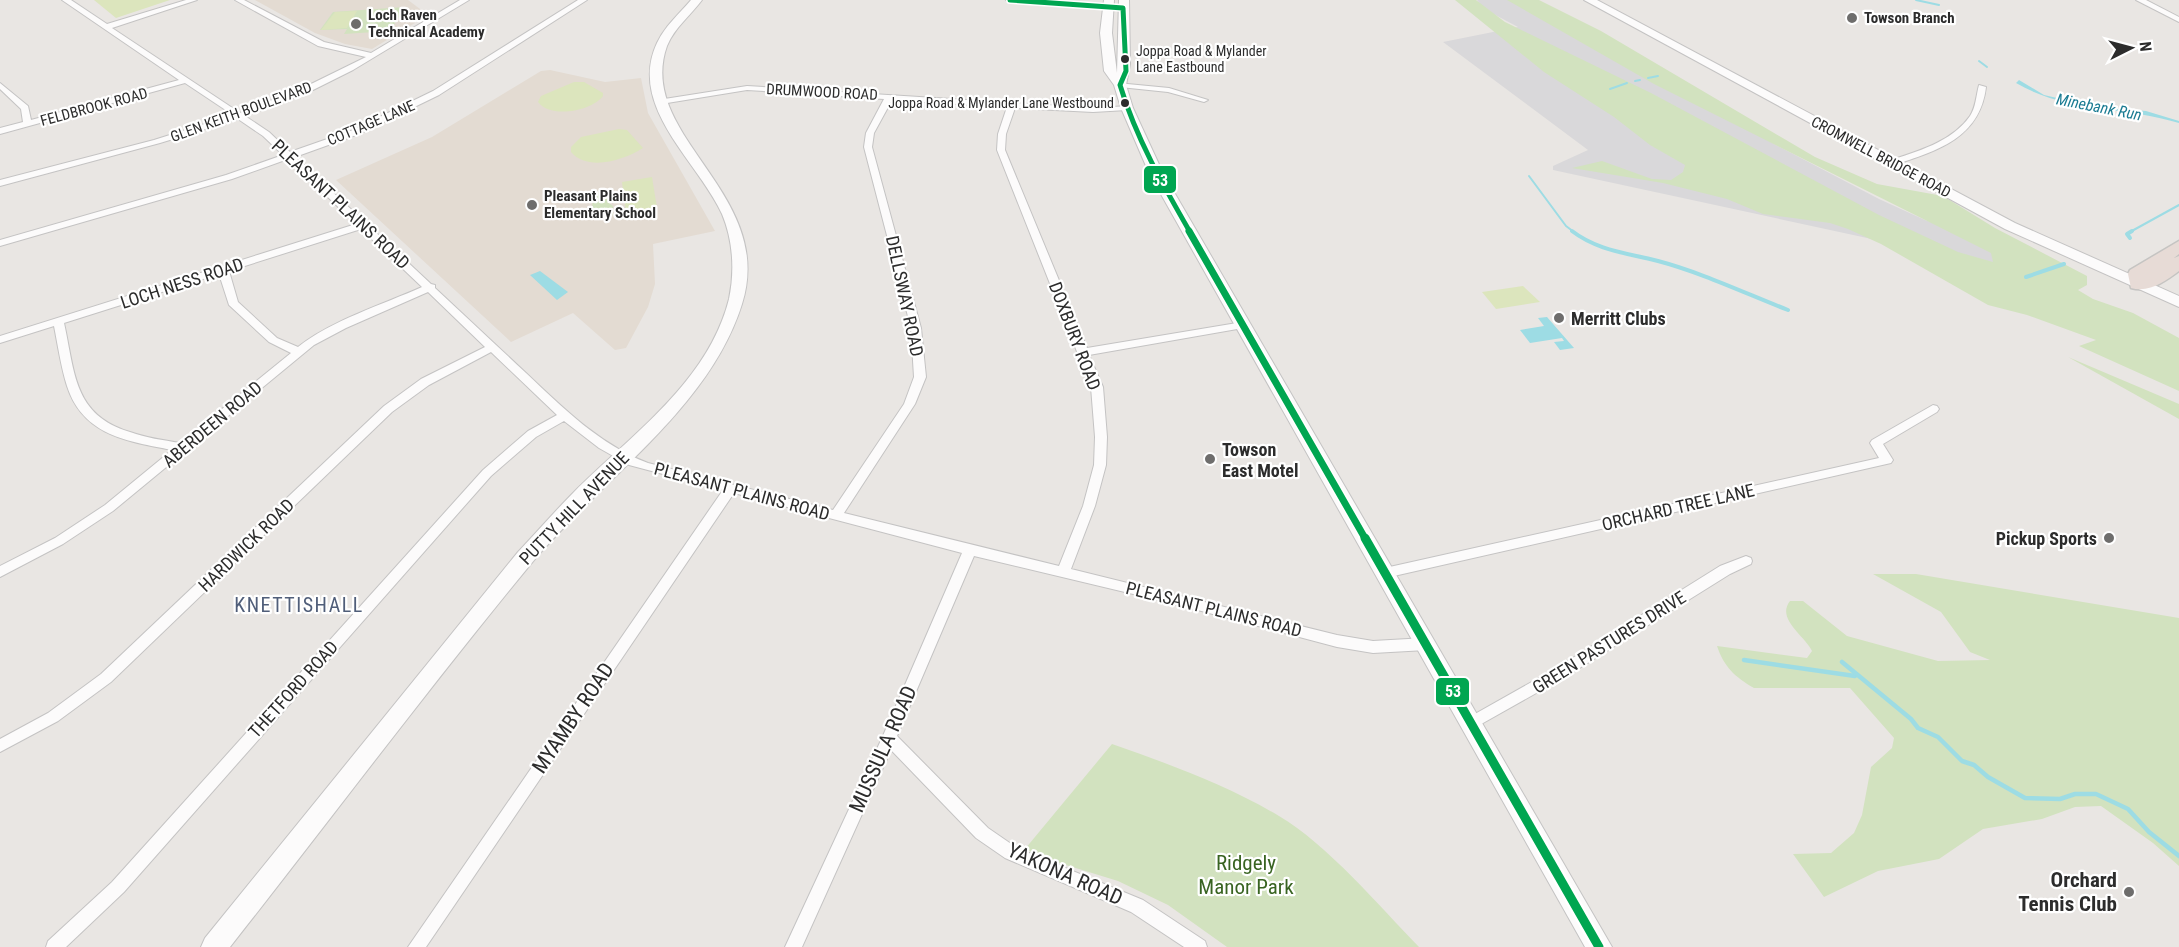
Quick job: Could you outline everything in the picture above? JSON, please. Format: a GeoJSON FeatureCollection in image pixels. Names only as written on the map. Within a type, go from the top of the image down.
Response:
{"type":"FeatureCollection","features":[{"type":"Feature","properties":{"kind":"highway"},"geometry":{"type":"LineString","coordinates":[[2179,246],[2137,274],[2139,284],[2153,281],[2179,261]]}},
{"type":"Feature","properties":{"kind":"street","name":"PLEASANT PLAINS ROAD"},"geometry":{"type":"LineString","coordinates":[[66,0],[240,115],[290,156],[565,416],[593,439],[622,457],[645,466],[835,516],[1359,646],[1426,644]]}},
{"type":"Feature","properties":{"kind":"street"},"geometry":{"type":"LineString","coordinates":[[106,27],[193,0]]}},
{"type":"Feature","properties":{"kind":"street"},"geometry":{"type":"LineString","coordinates":[[239,0],[321,44],[373,56]]}},
{"type":"Feature","properties":{"kind":"street","name":"GLEN KEITH BOULEVARD"},"geometry":{"type":"LineString","coordinates":[[0,183],[180,134],[240,115],[312,87],[373,56],[465,0]]}},
{"type":"Feature","properties":{"kind":"street","name":"COTTAGE LANE"},"geometry":{"type":"LineString","coordinates":[[0,243],[209,183],[356,132],[418,103],[583,0]]}},
{"type":"Feature","properties":{"kind":"street","name":"PUTTY HILL AVENUE"},"geometry":{"type":"LineString","coordinates":[[214,947],[525,558],[675,404],[704,367],[719,343],[735,301],[739,279],[737,237],[730,220],[668,119],[661,102],[657,64],[663,43],[678,10],[686,0]]}},
{"type":"Feature","properties":{"kind":"street","name":"PUTTY HILL AVENUE"},"geometry":{"type":"LineString","coordinates":[[674,23],[697,0]]}},
{"type":"Feature","properties":{"kind":"street"},"geometry":{"type":"LineString","coordinates":[[1010,0],[1124,4],[1126,70],[1120,85]]}},
{"type":"Feature","properties":{"kind":"street","name":"CROMWELL BRIDGE ROAD"},"geometry":{"type":"LineString","coordinates":[[1589,0],[2010,226],[2179,302]]}},
{"type":"Feature","properties":{"kind":"street"},"geometry":{"type":"LineString","coordinates":[[2140,0],[2179,20]]}},
{"type":"Feature","properties":{"kind":"street"},"geometry":{"type":"LineString","coordinates":[[1108,3],[1106,33],[1110,71],[1120,85],[1156,173],[1599,947]]}},
{"type":"Feature","properties":{"kind":"street","name":"FELDBROOK ROAD"},"geometry":{"type":"LineString","coordinates":[[0,131],[187,80]]}},
{"type":"Feature","properties":{"kind":"street"},"geometry":{"type":"LineString","coordinates":[[0,85],[25,108],[28,124]]}},
{"type":"Feature","properties":{"kind":"street"},"geometry":{"type":"LineString","coordinates":[[1120,85],[1169,90],[1204,100]]}},
{"type":"Feature","properties":{"kind":"street"},"geometry":{"type":"LineString","coordinates":[[1891,163],[1929,149],[1961,131],[1983,101],[1982,87]]}},
{"type":"Feature","properties":{"kind":"street","name":"DRUMWOOD ROAD"},"geometry":{"type":"LineString","coordinates":[[661,102],[747,88],[1094,110],[1128,108]]}},
{"type":"Feature","properties":{"kind":"street","name":"DELLSWAY ROAD"},"geometry":{"type":"LineString","coordinates":[[835,516],[909,404],[920,377],[914,317],[868,147],[870,133],[890,96]]}},
{"type":"Feature","properties":{"kind":"street","name":"DOXBURY ROAD"},"geometry":{"type":"LineString","coordinates":[[1012,105],[1002,134],[1001,150],[1085,352],[1097,387],[1100,410],[1100,465],[1089,506],[1063,572]]}},
{"type":"Feature","properties":{"kind":"street","name":"LOCH NESS ROAD"},"geometry":{"type":"LineString","coordinates":[[0,340],[364,225]]}},
{"type":"Feature","properties":{"kind":"street"},"geometry":{"type":"LineString","coordinates":[[223,269],[233,303],[273,340],[299,352]]}},
{"type":"Feature","properties":{"kind":"street","name":"ABERDEEN ROAD"},"geometry":{"type":"LineString","coordinates":[[0,572],[59,541],[110,508],[299,352],[342,326],[431,287]]}},
{"type":"Feature","properties":{"kind":"street"},"geometry":{"type":"LineString","coordinates":[[58,322],[75,390],[85,411],[118,433],[184,447]]}},
{"type":"Feature","properties":{"kind":"street"},"geometry":{"type":"LineString","coordinates":[[1085,352],[1244,325]]}},
{"type":"Feature","properties":{"kind":"street","name":"HARDWICK ROAD"},"geometry":{"type":"LineString","coordinates":[[0,746],[53,717],[115,670],[388,409],[425,382],[493,347]]}},
{"type":"Feature","properties":{"kind":"street","name":"ORCHARD TREE LANE"},"geometry":{"type":"LineString","coordinates":[[1385,573],[1887,460],[1876,443],[1933,409]]}},
{"type":"Feature","properties":{"kind":"street","name":"THETFORD ROAD"},"geometry":{"type":"LineString","coordinates":[[54,947],[118,887],[487,473],[532,434],[565,416]]}},
{"type":"Feature","properties":{"kind":"street","name":"MYAMBY ROAD"},"geometry":{"type":"LineString","coordinates":[[416,947],[731,488]]}},
{"type":"Feature","properties":{"kind":"street","name":"MUSSULA ROAD"},"geometry":{"type":"LineString","coordinates":[[793,947],[889,738],[970,550]]}},
{"type":"Feature","properties":{"kind":"street","name":"GREEN PASTURES DRIVE"},"geometry":{"type":"LineString","coordinates":[[1471,723],[1565,670],[1725,570],[1746,561]]}},
{"type":"Feature","properties":{"kind":"street","name":"YAKONA ROAD"},"geometry":{"type":"LineString","coordinates":[[889,738],[982,833],[1011,854],[1137,906],[1193,945]]}},
{"type":"Feature","properties":{"kind":"shaded area","name":"Loch Raven Technical Academy"},"geometry":{"type":"Polygon","coordinates":[[[255,0],[408,0],[428,15],[372,49],[345,44],[315,33],[255,0]]]}},
{"type":"Feature","properties":{"kind":"shaded area"},"geometry":{"type":"Polygon","coordinates":[[[1477,0],[1524,0],[1776,145],[1879,199],[1925,220],[1977,239],[2010,256],[1992,265],[1553,170],[1553,166],[1588,150],[1443,42],[1518,27],[1484,9],[1477,0]]]}},
{"type":"Feature","properties":{"kind":"shaded area","name":"Pleasant Plains Elementary School"},"geometry":{"type":"Polygon","coordinates":[[[550,70],[605,82],[641,78],[648,113],[715,231],[653,244],[655,284],[648,307],[626,348],[615,350],[573,313],[511,342],[336,180],[432,137],[541,71],[550,70]]]}},
{"type":"Feature","properties":{"kind":"green space"},"geometry":{"type":"Polygon","coordinates":[[[94,0],[170,0],[116,18],[94,0]]]}},
{"type":"Feature","properties":{"kind":"green space"},"geometry":{"type":"Polygon","coordinates":[[[1455,0],[1476,0],[1505,22],[1651,93],[1879,215],[1958,252],[1993,262],[1991,253],[1654,84],[1507,0],[1539,0],[1601,31],[1815,157],[1877,184],[1943,196],[1995,228],[2087,276],[2087,285],[2078,290],[2093,299],[2133,313],[2179,338],[2179,391],[2079,346],[2096,340],[2027,315],[1988,305],[1881,244],[1848,229],[1830,223],[1763,214],[1727,199],[1663,183],[1572,168],[1602,161],[1652,179],[1671,180],[1683,172],[1685,165],[1650,145],[1614,117],[1544,72],[1455,0]]]}},
{"type":"Feature","properties":{"kind":"green space"},"geometry":{"type":"Polygon","coordinates":[[[405,7],[390,31],[344,34],[347,29],[320,30],[333,12],[405,7]]]}},
{"type":"Feature","properties":{"kind":"green space"},"geometry":{"type":"Polygon","coordinates":[[[357,11],[347,28],[321,30],[335,12],[357,11]]]}},
{"type":"Feature","properties":{"kind":"green space"},"geometry":{"type":"Polygon","coordinates":[[[574,82],[584,82],[603,93],[603,96],[590,106],[561,112],[544,107],[538,102],[541,96],[574,82]]]}},
{"type":"Feature","properties":{"kind":"green space"},"geometry":{"type":"Polygon","coordinates":[[[619,129],[627,130],[643,148],[616,160],[596,163],[587,162],[571,152],[571,147],[581,137],[619,129]]]}},
{"type":"Feature","properties":{"kind":"green space"},"geometry":{"type":"Polygon","coordinates":[[[652,177],[657,208],[626,213],[622,182],[652,177]]]}},
{"type":"Feature","properties":{"kind":"green space"},"geometry":{"type":"Polygon","coordinates":[[[612,191],[613,197],[609,203],[613,206],[613,215],[600,217],[592,214],[593,193],[612,191]]]}},
{"type":"Feature","properties":{"kind":"green space"},"geometry":{"type":"Polygon","coordinates":[[[1523,286],[1540,302],[1496,309],[1482,292],[1523,286]]]}},
{"type":"Feature","properties":{"kind":"green space"},"geometry":{"type":"Polygon","coordinates":[[[2068,357],[2179,404],[2179,419],[2068,357]]]}},
{"type":"Feature","properties":{"kind":"green space"},"geometry":{"type":"Polygon","coordinates":[[[1873,574],[1916,574],[2179,618],[2179,866],[2153,843],[2101,806],[2075,807],[2042,819],[1983,829],[1939,859],[1878,871],[1824,897],[1793,854],[1831,853],[1854,833],[1862,815],[1871,767],[1892,748],[1894,738],[1850,688],[1754,688],[1731,671],[1717,646],[1807,658],[1812,651],[1786,614],[1790,601],[1803,601],[1847,636],[1938,661],[1990,660],[1970,652],[1941,612],[1873,574]]]}},
{"type":"Feature","properties":{"kind":"green space","name":"Ridgely Manor Park"},"geometry":{"type":"Polygon","coordinates":[[[1112,744],[1218,785],[1279,816],[1334,859],[1419,947],[1227,947],[1168,905],[1118,881],[1053,861],[1025,849],[1112,744]]]}},
{"type":"Feature","properties":{"kind":"water"},"geometry":{"type":"Polygon","coordinates":[[[2019,80],[2044,95],[2096,107],[2146,111],[2179,121],[2179,123],[2055,100],[2016,83],[2019,80]]]}},
{"type":"Feature","properties":{"kind":"water"},"geometry":{"type":"Polygon","coordinates":[[[540,271],[568,292],[557,300],[530,275],[540,271]]]}},
{"type":"Feature","properties":{"kind":"water"},"geometry":{"type":"Polygon","coordinates":[[[1547,317],[1574,348],[1560,350],[1554,342],[1564,341],[1562,338],[1530,343],[1520,330],[1544,326],[1538,318],[1547,317]]]}},
{"type":"Feature","properties":{"kind":"waterway"},"geometry":{"type":"LineString","coordinates":[[1916,0],[1939,5]]}},
{"type":"Feature","properties":{"kind":"waterway","name":"Minebank Run"},"geometry":{"type":"LineString","coordinates":[[1979,61],[1987,67]]}},
{"type":"Feature","properties":{"kind":"waterway"},"geometry":{"type":"LineString","coordinates":[[1648,78],[1658,76]]}},
{"type":"Feature","properties":{"kind":"waterway"},"geometry":{"type":"LineString","coordinates":[[1635,81],[1640,80]]}},
{"type":"Feature","properties":{"kind":"waterway"},"geometry":{"type":"LineString","coordinates":[[1610,89],[1627,83]]}},
{"type":"Feature","properties":{"kind":"waterway"},"geometry":{"type":"LineString","coordinates":[[1529,176],[1566,226],[1574,232]]}},
{"type":"Feature","properties":{"kind":"waterway"},"geometry":{"type":"LineString","coordinates":[[2130,232],[2179,205]]}},
{"type":"Feature","properties":{"kind":"waterway"},"geometry":{"type":"LineString","coordinates":[[1572,231],[1592,243],[1690,271],[1788,310]]}},
{"type":"Feature","properties":{"kind":"waterway"},"geometry":{"type":"LineString","coordinates":[[2130,238],[2127,234],[2132,231]]}},
{"type":"Feature","properties":{"kind":"waterway"},"geometry":{"type":"LineString","coordinates":[[2026,277],[2064,264]]}},
{"type":"Feature","properties":{"kind":"waterway"},"geometry":{"type":"LineString","coordinates":[[1744,660],[1855,676]]}},
{"type":"Feature","properties":{"kind":"waterway"},"geometry":{"type":"LineString","coordinates":[[1842,662],[1911,719],[1918,728],[1938,737],[1962,761],[1974,765],[1988,777],[2025,798],[2060,799],[2075,794],[2096,794],[2128,809],[2149,832],[2179,856]]}},
{"type":"Feature","properties":{"kind":"transit line","name":"53"},"geometry":{"type":"LineString","coordinates":[[1010,0],[1123,8],[1126,71],[1120,85],[1127,108],[1156,173],[1599,947]]}},
{"type":"Feature","properties":{"kind":"place","name":"Towson Branch"},"geometry":{"type":"Point","coordinates":[1852,18]}},
{"type":"Feature","properties":{"kind":"place","name":"Loch Raven Technical Academy"},"geometry":{"type":"Point","coordinates":[356,24]}},
{"type":"Feature","properties":{"kind":"place","name":"Joppa Road & Mylander Lane Eastbound"},"geometry":{"type":"Point","coordinates":[1125,59]}},
{"type":"Feature","properties":{"kind":"place","name":"Joppa Road & Mylander Lane Westbound"},"geometry":{"type":"Point","coordinates":[1125,103]}},
{"type":"Feature","properties":{"kind":"place","name":"Pleasant Plains Elementary School"},"geometry":{"type":"Point","coordinates":[532,205]}},
{"type":"Feature","properties":{"kind":"place","name":"Merritt Clubs"},"geometry":{"type":"Point","coordinates":[1559,318]}},
{"type":"Feature","properties":{"kind":"place","name":"Towson East Motel"},"geometry":{"type":"Point","coordinates":[1210,459]}},
{"type":"Feature","properties":{"kind":"place","name":"Pickup Sports"},"geometry":{"type":"Point","coordinates":[2109,538]}},
{"type":"Feature","properties":{"kind":"place","name":"Orchard Tennis Club"},"geometry":{"type":"Point","coordinates":[2129,892]}},
{"type":"Feature","properties":{"kind":"district","name":"KNETTISHALL"},"geometry":{"type":"Point","coordinates":[299,605]}}]}
